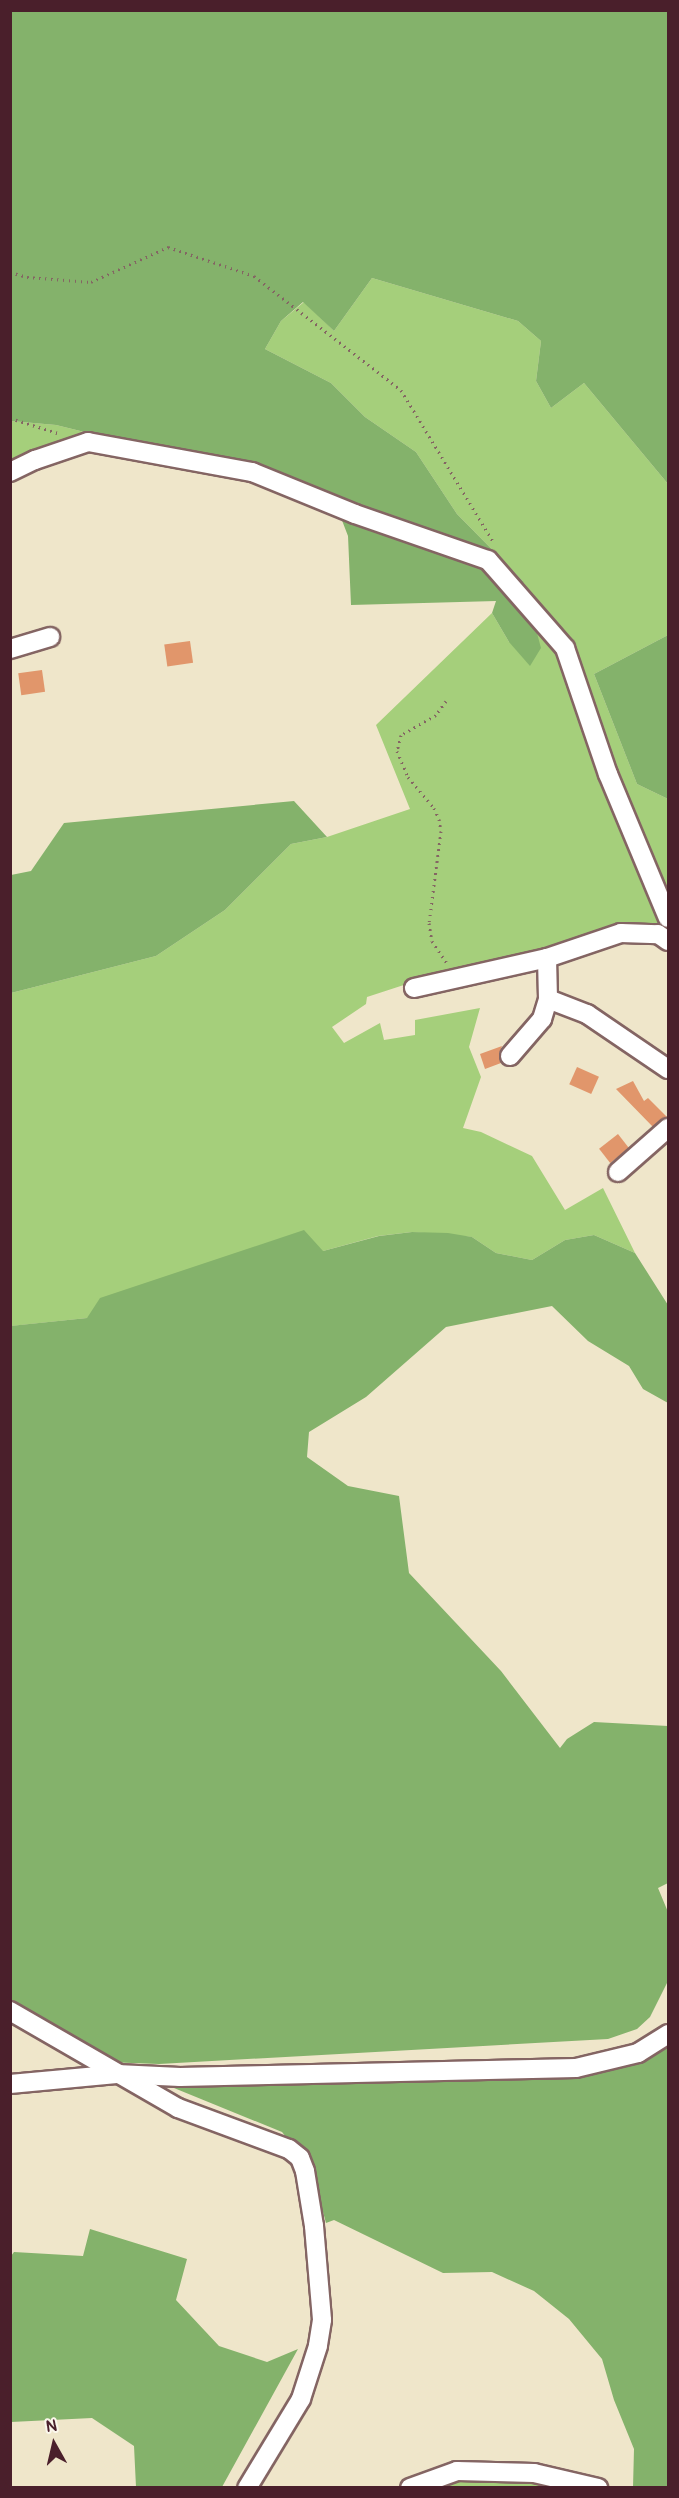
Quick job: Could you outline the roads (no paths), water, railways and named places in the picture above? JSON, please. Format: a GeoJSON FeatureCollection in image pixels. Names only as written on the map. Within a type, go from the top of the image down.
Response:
{"type":"FeatureCollection","features":[{"type":"Feature","properties":{"kind":"street"},"geometry":{"type":"LineString","coordinates":[[10,472],[35,460],[88,442],[252,472],[356,514],[488,560],[565,648],[608,774],[669,918]]}},
{"type":"Feature","properties":{"kind":"street"},"geometry":{"type":"LineString","coordinates":[[10,649],[50,638]]}},
{"type":"Feature","properties":{"kind":"street"},"geometry":{"type":"LineString","coordinates":[[414,988],[547,958],[621,933],[658,934],[669,941]]}},
{"type":"Feature","properties":{"kind":"street"},"geometry":{"type":"LineString","coordinates":[[510,1056],[542,1019],[548,999],[547,958]]}},
{"type":"Feature","properties":{"kind":"street"},"geometry":{"type":"LineString","coordinates":[[548,999],[588,1014],[669,1070]]}},
{"type":"Feature","properties":{"kind":"street"},"geometry":{"type":"LineString","coordinates":[[618,1172],[669,1128]]}},
{"type":"Feature","properties":{"kind":"street"},"geometry":{"type":"LineString","coordinates":[[10,2011],[178,2108],[289,2149],[300,2158],[305,2170],[314,2226],[322,2320],[318,2346],[301,2399],[247,2487]]}},
{"type":"Feature","properties":{"kind":"street"},"geometry":{"type":"LineString","coordinates":[[10,2084],[117,2074],[180,2077],[576,2068],[638,2053],[669,2034]]}},
{"type":"Feature","properties":{"kind":"street"},"geometry":{"type":"LineString","coordinates":[[410,2487],[457,2471],[534,2472],[598,2487]]}}]}
